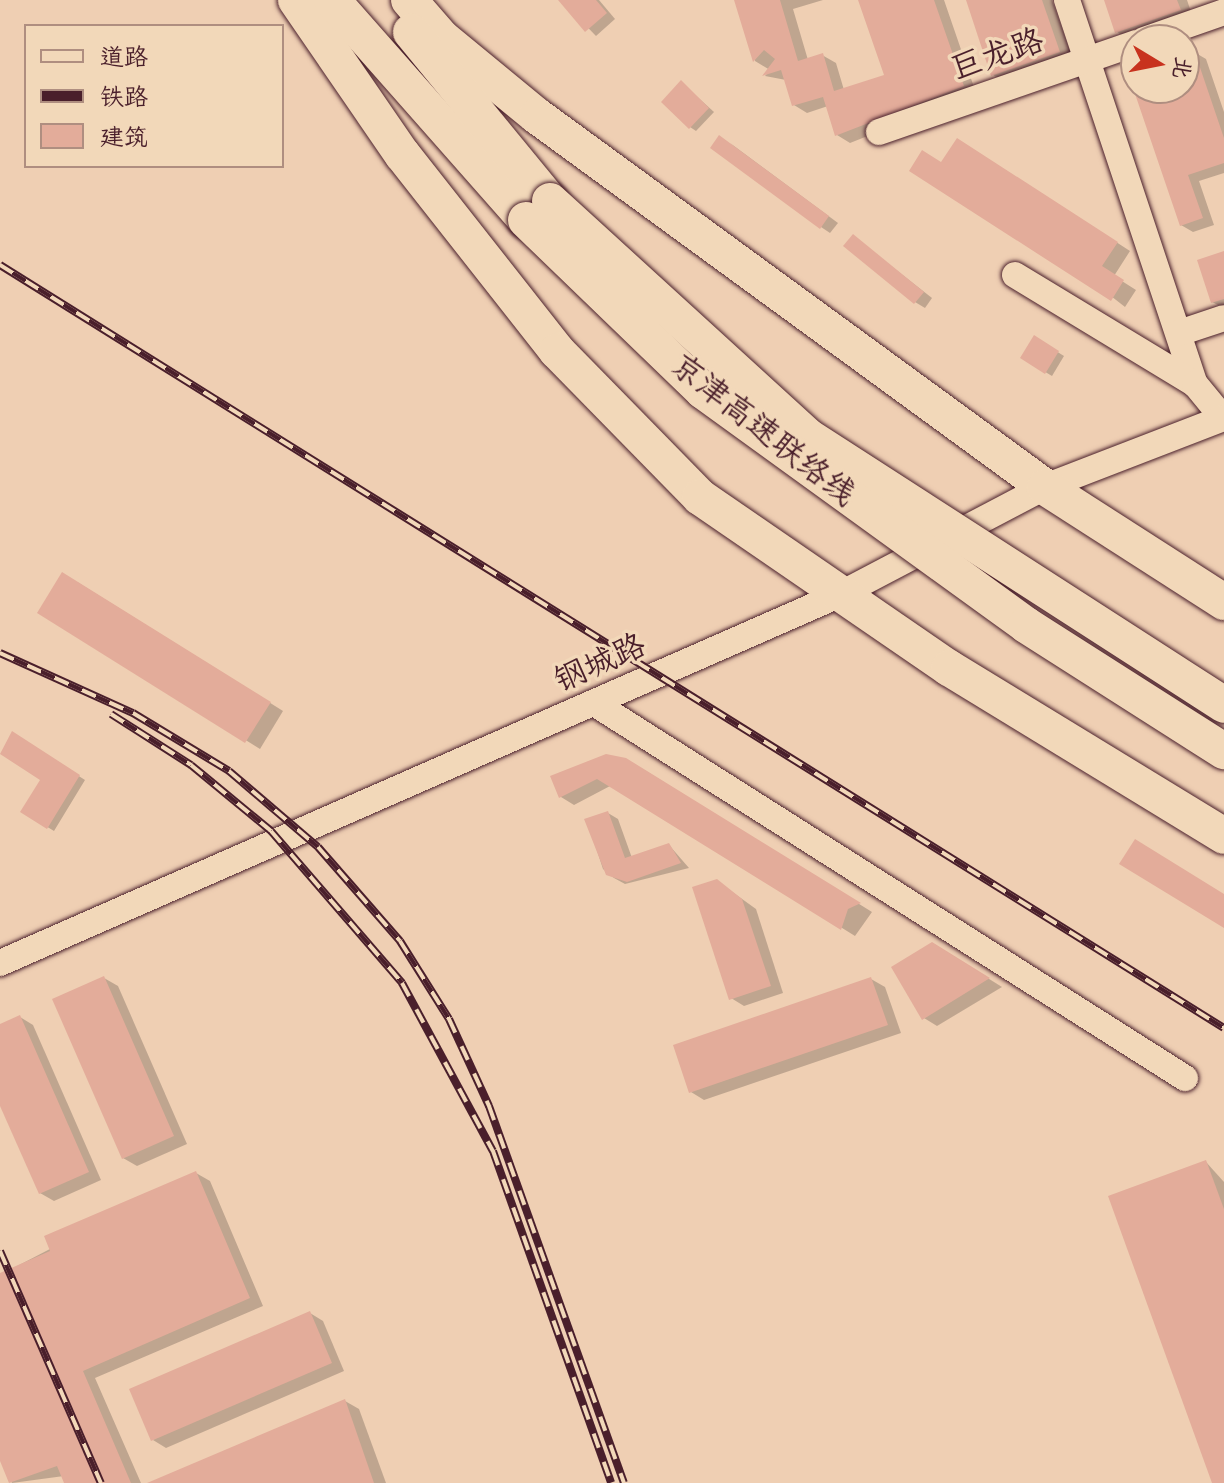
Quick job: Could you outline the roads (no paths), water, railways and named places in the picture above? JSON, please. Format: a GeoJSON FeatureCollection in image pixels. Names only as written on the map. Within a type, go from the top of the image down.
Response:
{"type":"FeatureCollection","features":[{"type":"Feature","properties":{"kind":"highway"},"geometry":{"type":"LineString","coordinates":[[296,0],[402,154],[557,351],[700,497],[841,594],[1224,836]]}},
{"type":"Feature","properties":{"kind":"highway","name":"京津高速联络线"},"geometry":{"type":"LineString","coordinates":[[332,0],[538,210],[703,391],[1026,625],[1224,751]]}},
{"type":"Feature","properties":{"kind":"highway","name":"京津高速联络线"},"geometry":{"type":"LineString","coordinates":[[385,0],[538,210],[807,436],[1224,705]]}},
{"type":"Feature","properties":{"kind":"highway"},"geometry":{"type":"LineString","coordinates":[[409,0],[442,38],[537,116],[1045,487],[1224,602]]}},
{"type":"Feature","properties":{"kind":"street"},"geometry":{"type":"LineString","coordinates":[[1067,0],[1195,384]]}},
{"type":"Feature","properties":{"kind":"street"},"geometry":{"type":"LineString","coordinates":[[1190,24],[1224,12]]}},
{"type":"Feature","properties":{"kind":"street","name":"巨龙路"},"geometry":{"type":"LineString","coordinates":[[879,132],[1120,49]]}},
{"type":"Feature","properties":{"kind":"street"},"geometry":{"type":"LineString","coordinates":[[1015,275],[1195,384],[1224,418]]}},
{"type":"Feature","properties":{"kind":"street"},"geometry":{"type":"LineString","coordinates":[[1179,333],[1224,318]]}},
{"type":"Feature","properties":{"kind":"street","name":"钢城路"},"geometry":{"type":"LineString","coordinates":[[0,963],[841,594],[1045,487],[1224,418]]}},
{"type":"Feature","properties":{"kind":"street"},"geometry":{"type":"LineString","coordinates":[[594,703],[1185,1078]]}},
{"type":"Feature","properties":{"kind":"railway"},"geometry":{"type":"LineString","coordinates":[[0,265],[1224,1028]]}},
{"type":"Feature","properties":{"kind":"railway"},"geometry":{"type":"LineString","coordinates":[[0,653],[133,713],[229,771],[318,847],[400,941],[449,1019],[489,1106],[624,1483]]}},
{"type":"Feature","properties":{"kind":"railway"},"geometry":{"type":"LineString","coordinates":[[111,714],[191,765],[271,831],[402,983],[493,1151],[611,1483]]}},
{"type":"Feature","properties":{"kind":"railway"},"geometry":{"type":"LineString","coordinates":[[0,1251],[101,1483]]}}]}
